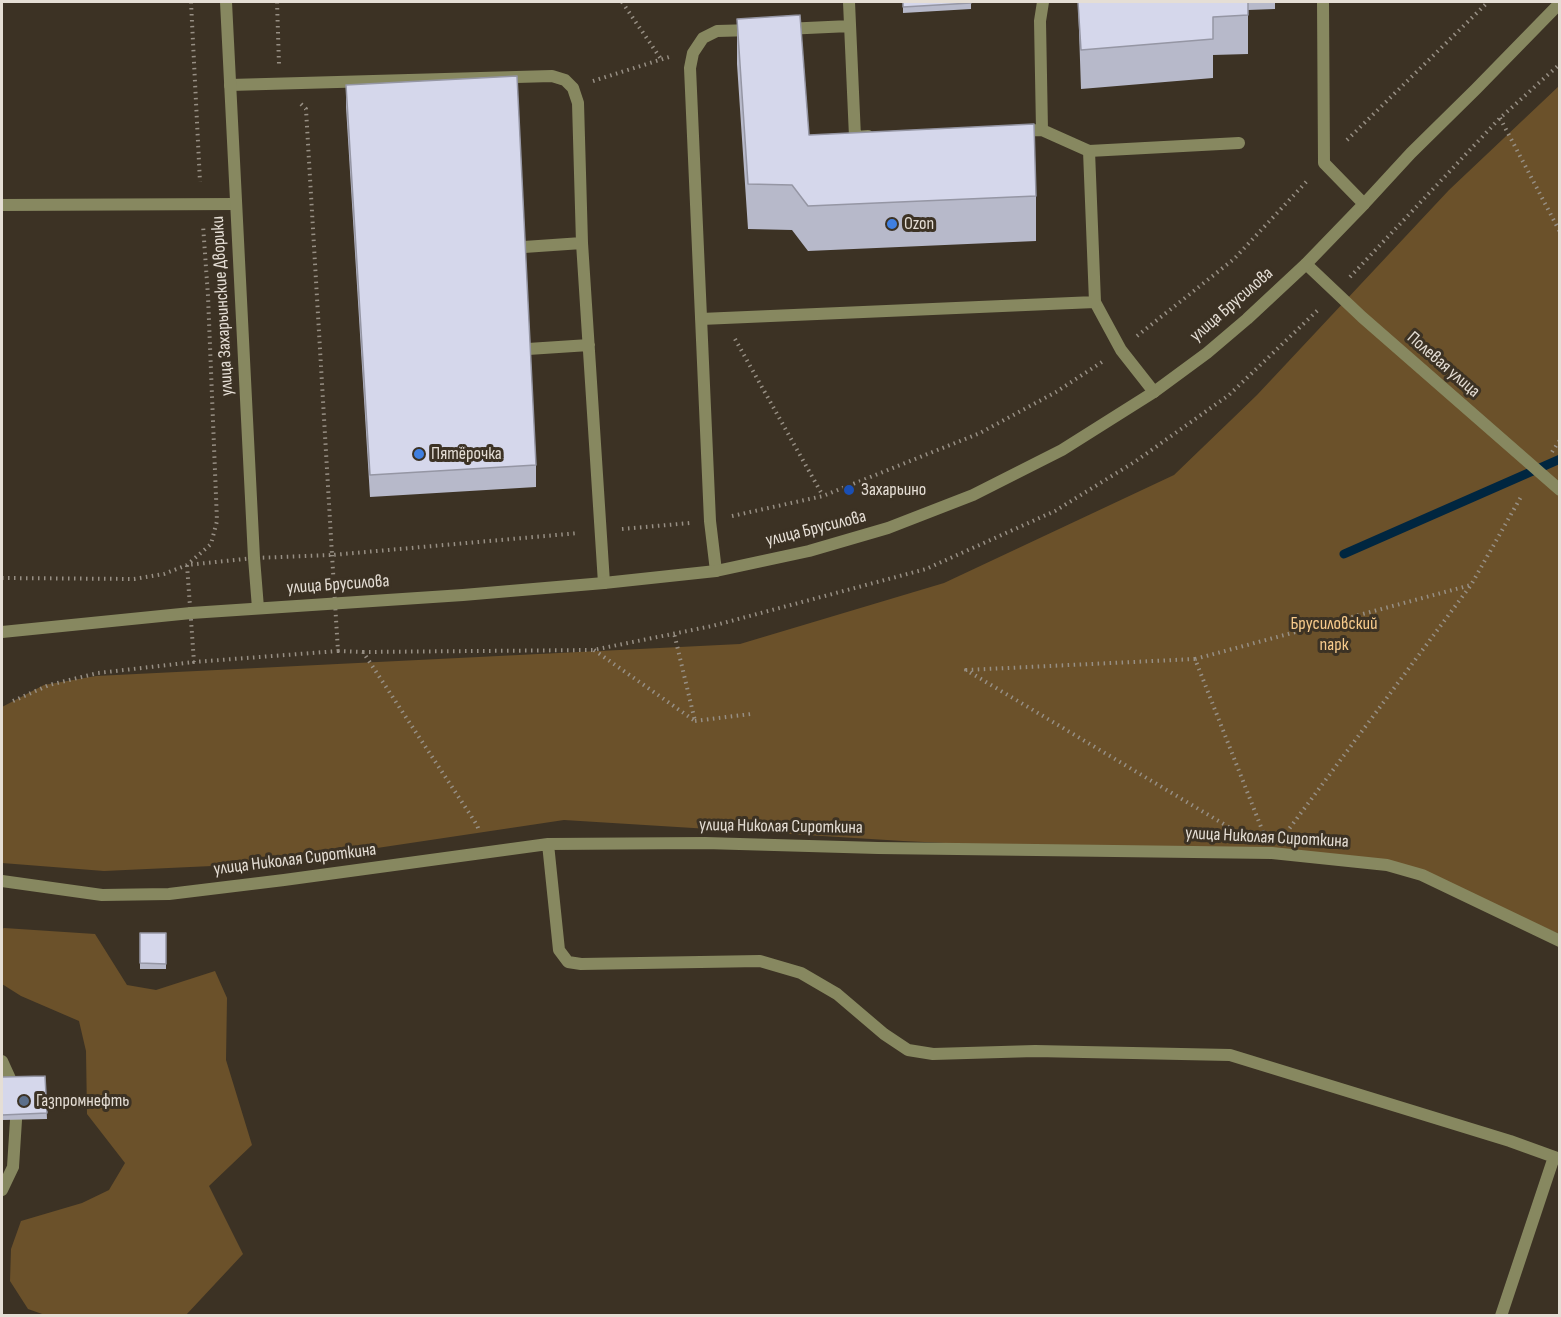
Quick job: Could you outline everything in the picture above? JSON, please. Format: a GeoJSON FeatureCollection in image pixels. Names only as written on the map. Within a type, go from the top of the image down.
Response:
{"type":"FeatureCollection","features":[{"type":"Feature","properties":{"kind":"street","name":"улица Захарьинские Дворики"},"geometry":{"type":"LineString","coordinates":[[226,2],[258,608]]}},
{"type":"Feature","properties":{"kind":"street"},"geometry":{"type":"LineString","coordinates":[[849,2],[855,137],[878,136]]}},
{"type":"Feature","properties":{"kind":"street"},"geometry":{"type":"LineString","coordinates":[[1042,130],[1040,21],[1043,2]]}},
{"type":"Feature","properties":{"kind":"street"},"geometry":{"type":"LineString","coordinates":[[1323,2],[1324,163],[1364,204]]}},
{"type":"Feature","properties":{"kind":"street","name":"улица Брусилова"},"geometry":{"type":"LineString","coordinates":[[2,632],[191,613],[451,596],[716,571],[809,551],[879,531],[973,495],[1062,450],[1154,392],[1207,353],[1306,264],[1411,153],[1560,3]]}},
{"type":"Feature","properties":{"kind":"street"},"geometry":{"type":"LineString","coordinates":[[716,571],[710,521],[700,319],[690,68],[693,53],[703,38],[717,31],[850,26]]}},
{"type":"Feature","properties":{"kind":"street"},"geometry":{"type":"LineString","coordinates":[[230,85],[552,76],[565,80],[573,88],[578,103],[582,243],[604,583]]}},
{"type":"Feature","properties":{"kind":"street"},"geometry":{"type":"LineString","coordinates":[[1007,131],[1042,130],[1089,151],[1239,143]]}},
{"type":"Feature","properties":{"kind":"street"},"geometry":{"type":"LineString","coordinates":[[1089,151],[1095,302],[1121,350],[1154,392]]}},
{"type":"Feature","properties":{"kind":"street"},"geometry":{"type":"LineString","coordinates":[[2,205],[236,204]]}},
{"type":"Feature","properties":{"kind":"street"},"geometry":{"type":"LineString","coordinates":[[524,247],[582,243]]}},
{"type":"Feature","properties":{"kind":"street","name":"Полевая улица"},"geometry":{"type":"LineString","coordinates":[[1306,264],[1362,317],[1560,490]]}},
{"type":"Feature","properties":{"kind":"street"},"geometry":{"type":"LineString","coordinates":[[700,319],[1095,302]]}},
{"type":"Feature","properties":{"kind":"street"},"geometry":{"type":"LineString","coordinates":[[528,349],[589,345]]}},
{"type":"Feature","properties":{"kind":"street","name":"улица Николая Сироткина"},"geometry":{"type":"LineString","coordinates":[[2,881],[102,895],[169,894],[548,844],[705,843],[878,848],[1272,852],[1387,865],[1422,875],[1554,938]]}},
{"type":"Feature","properties":{"kind":"street"},"geometry":{"type":"LineString","coordinates":[[548,844],[559,950],[568,962],[581,964],[760,961],[801,973],[837,994],[884,1034],[908,1050],[933,1054],[1035,1050],[1230,1055],[1510,1141],[1557,1158],[1501,1316]]}},
{"type":"Feature","properties":{"kind":"street"},"geometry":{"type":"LineString","coordinates":[[2,1060],[12,1083]]}},
{"type":"Feature","properties":{"kind":"street"},"geometry":{"type":"LineString","coordinates":[[2,1190],[13,1167],[16,1120]]}},
{"type":"Feature","properties":{"kind":"path"},"geometry":{"type":"LineString","coordinates":[[2,578],[134,579],[164,574],[188,565],[211,544],[217,521],[208,296],[191,2]]}},
{"type":"Feature","properties":{"kind":"path"},"geometry":{"type":"LineString","coordinates":[[277,2],[280,83],[306,109],[333,555],[710,521],[823,496],[980,433],[1056,392],[1121,350],[1234,259],[1324,163],[1488,2]]}},
{"type":"Feature","properties":{"kind":"path"},"geometry":{"type":"LineString","coordinates":[[622,2],[661,58]]}},
{"type":"Feature","properties":{"kind":"path"},"geometry":{"type":"LineString","coordinates":[[573,88],[661,58],[693,53]]}},
{"type":"Feature","properties":{"kind":"path"},"geometry":{"type":"LineString","coordinates":[[1500,118],[1560,232]]}},
{"type":"Feature","properties":{"kind":"path"},"geometry":{"type":"LineString","coordinates":[[723,317],[823,496]]}},
{"type":"Feature","properties":{"kind":"path"},"geometry":{"type":"LineString","coordinates":[[1272,852],[1471,585],[1522,495]]}},
{"type":"Feature","properties":{"kind":"path"},"geometry":{"type":"LineString","coordinates":[[1272,852],[966,670],[1195,659],[1471,585]]}},
{"type":"Feature","properties":{"kind":"path"},"geometry":{"type":"LineString","coordinates":[[674,633],[695,721]]}},
{"type":"Feature","properties":{"kind":"path"},"geometry":{"type":"LineString","coordinates":[[593,650],[695,721],[751,714]]}},
{"type":"Feature","properties":{"kind":"path"},"geometry":{"type":"LineString","coordinates":[[338,651],[363,652],[477,825],[487,852]]}},
{"type":"Feature","properties":{"kind":"path"},"geometry":{"type":"LineString","coordinates":[[1195,659],[1272,852]]}},
{"type":"Feature","properties":{"kind":"path"},"geometry":{"type":"LineString","coordinates":[[13,701],[49,685],[98,673],[194,662]]}},
{"type":"Feature","properties":{"kind":"green space","name":"Брусиловский парк"},"geometry":{"type":"Polygon","coordinates":[[[1559,86],[1559,934],[1404,865],[903,841],[564,820],[277,863],[104,871],[2,863],[2,707],[44,685],[96,676],[740,644],[944,583],[1174,475],[1257,395],[1449,190],[1559,86]]]}},
{"type":"Feature","properties":{"kind":"green space"},"geometry":{"type":"Polygon","coordinates":[[[2,929],[95,934],[127,985],[156,990],[215,971],[227,998],[226,1060],[252,1145],[209,1186],[243,1254],[186,1315],[45,1315],[28,1309],[10,1281],[11,1249],[21,1221],[82,1203],[109,1190],[125,1163],[87,1114],[86,1051],[79,1021],[21,996],[2,984],[2,929]]]}},
{"type":"Feature","properties":{"kind":"building"},"geometry":{"type":"Polygon","coordinates":[[[903,2],[971,2],[971,3],[903,7],[903,2]]]}},
{"type":"Feature","properties":{"kind":"building"},"geometry":{"type":"Polygon","coordinates":[[[1078,2],[1248,2],[1248,15],[1213,17],[1213,39],[1081,50],[1078,2]]]}},
{"type":"Feature","properties":{"kind":"building"},"geometry":{"type":"Polygon","coordinates":[[[800,15],[809,135],[1034,124],[1036,196],[808,206],[792,185],[748,184],[737,19],[800,15]]]}},
{"type":"Feature","properties":{"kind":"building"},"geometry":{"type":"Polygon","coordinates":[[[517,76],[536,465],[370,475],[346,85],[517,76]]]}},
{"type":"Feature","properties":{"kind":"building"},"geometry":{"type":"Polygon","coordinates":[[[140,933],[166,933],[166,964],[140,963],[140,933]]]}},
{"type":"Feature","properties":{"kind":"building","name":"Газпромнефть"},"geometry":{"type":"Polygon","coordinates":[[[45,1076],[47,1113],[2,1115],[2,1077],[45,1076]]]}},
{"type":"Feature","properties":{"kind":"waterway"},"geometry":{"type":"LineString","coordinates":[[1344,554],[1560,459]]}},
{"type":"Feature","properties":{"kind":"place","name":"Ozon"},"geometry":{"type":"Point","coordinates":[892,224]}},
{"type":"Feature","properties":{"kind":"place","name":"Пятёрочка"},"geometry":{"type":"Point","coordinates":[419,454]}},
{"type":"Feature","properties":{"kind":"place","name":"Захарьино"},"geometry":{"type":"Point","coordinates":[849,490]}},
{"type":"Feature","properties":{"kind":"place","name":"Газпромнефть"},"geometry":{"type":"Point","coordinates":[24,1101]}}]}
